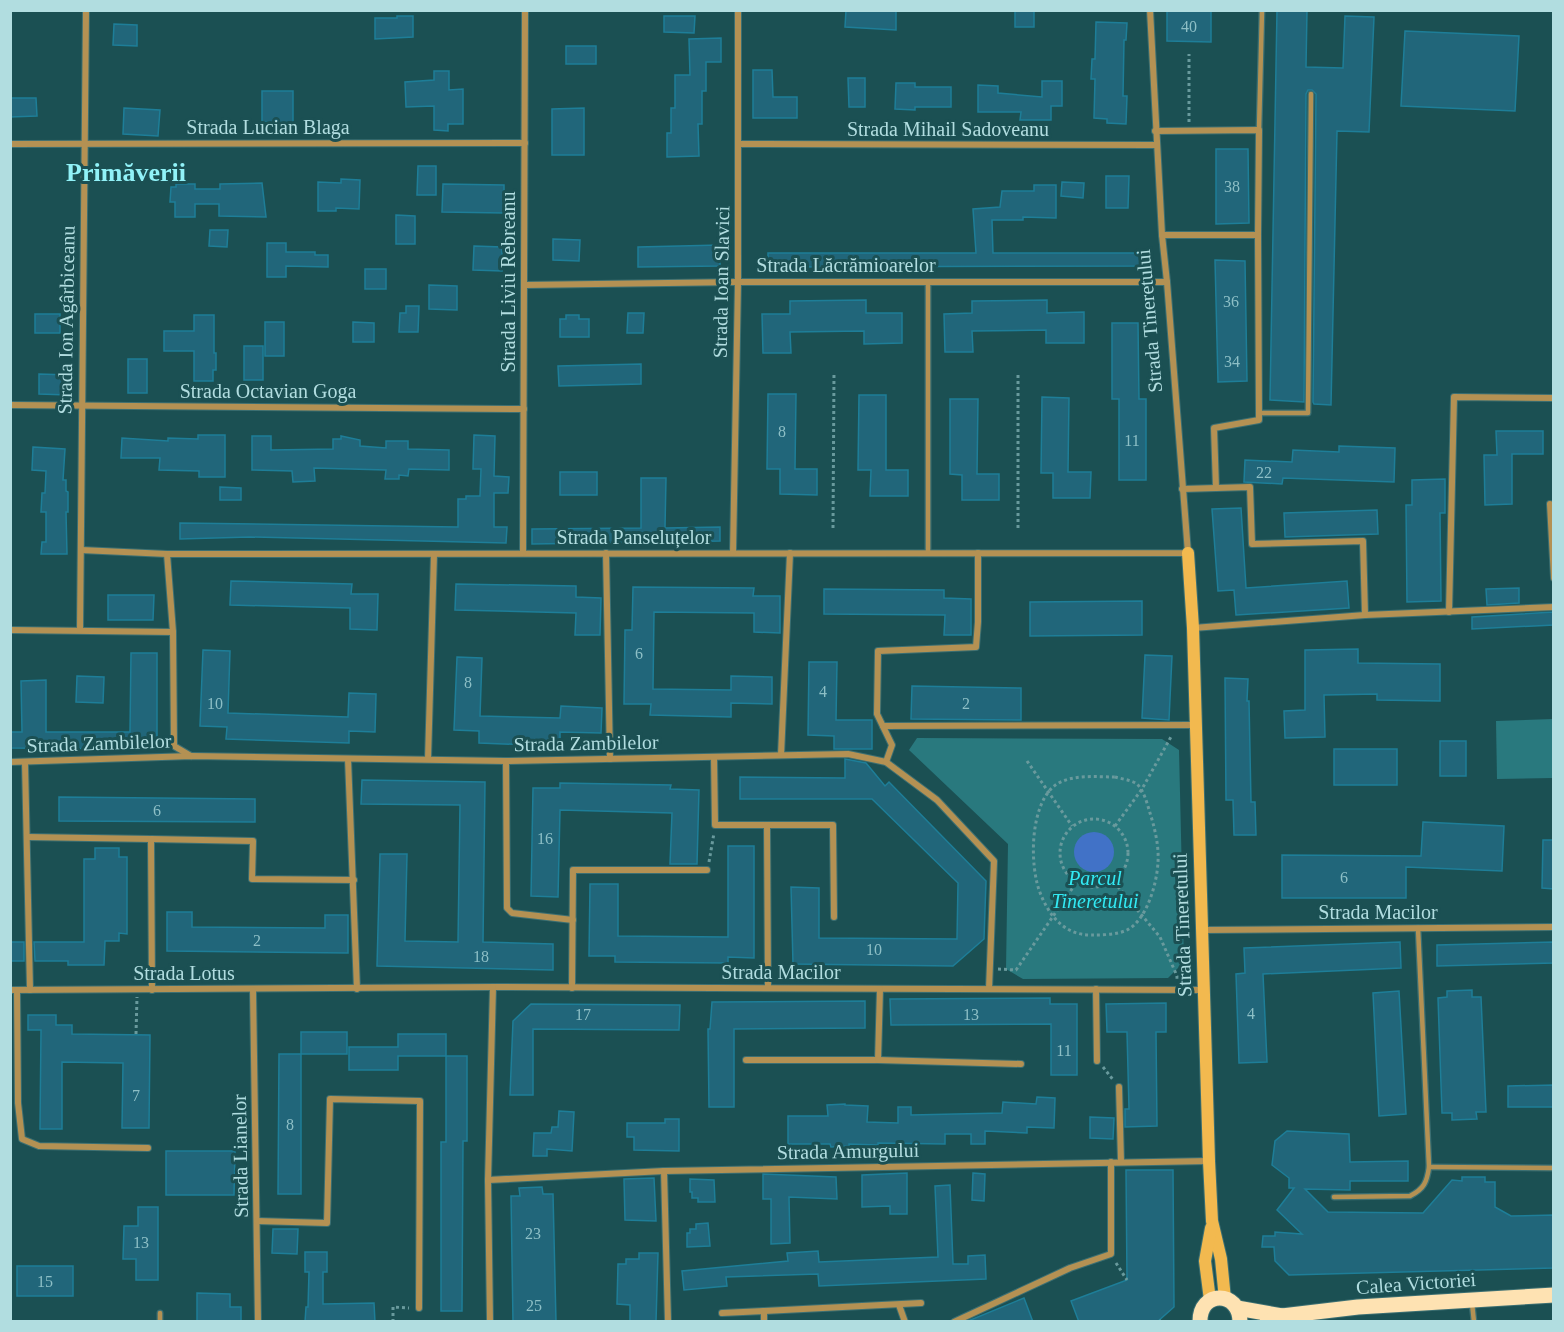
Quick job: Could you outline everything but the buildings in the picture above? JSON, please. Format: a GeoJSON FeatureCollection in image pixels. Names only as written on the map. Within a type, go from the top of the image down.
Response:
{"type":"FeatureCollection","features":[{"type":"Feature","properties":{"kind":"main road","name":"Calea Victoriei"},"geometry":{"type":"LineString","coordinates":[[1267,1322],[1282,1316],[1358,1307],[1554,1295]]}},
{"type":"Feature","properties":{"kind":"main road","name":"Calea Victoriei"},"geometry":{"type":"LineString","coordinates":[[1228,1307],[1282,1316]]}},
{"type":"Feature","properties":{"kind":"main road"},"geometry":{"type":"LineString","coordinates":[[1199,1321],[1202,1308],[1228,1307]]}},
{"type":"Feature","properties":{"kind":"street","name":"Strada Ion Agârbiceanu"},"geometry":{"type":"LineString","coordinates":[[80,630],[86,10]]}},
{"type":"Feature","properties":{"kind":"street","name":"Strada Liviu Rebreanu"},"geometry":{"type":"LineString","coordinates":[[523,554],[525,10]]}},
{"type":"Feature","properties":{"kind":"street","name":"Strada Ioan Slavici"},"geometry":{"type":"LineString","coordinates":[[733,554],[738,282],[738,10]]}},
{"type":"Feature","properties":{"kind":"street","name":"Strada Tineretului"},"geometry":{"type":"LineString","coordinates":[[1150,10],[1161,236],[1167,282],[1193,628],[1212,1221],[1221,1259],[1228,1307]]}},
{"type":"Feature","properties":{"kind":"street"},"geometry":{"type":"LineString","coordinates":[[1155,131],[1259,130],[1259,420],[1214,428],[1216,488]]}},
{"type":"Feature","properties":{"kind":"street","name":"Strada Lucian Blaga"},"geometry":{"type":"LineString","coordinates":[[10,144],[525,143]]}},
{"type":"Feature","properties":{"kind":"street","name":"Strada Mihail Sadoveanu"},"geometry":{"type":"LineString","coordinates":[[739,144],[1156,145]]}},
{"type":"Feature","properties":{"kind":"street"},"geometry":{"type":"LineString","coordinates":[[1161,236],[1258,235]]}},
{"type":"Feature","properties":{"kind":"street","name":"Strada Lăcrămioarelor"},"geometry":{"type":"LineString","coordinates":[[525,285],[738,282],[1167,282]]}},
{"type":"Feature","properties":{"kind":"street"},"geometry":{"type":"LineString","coordinates":[[1449,612],[1454,398],[1554,398]]}},
{"type":"Feature","properties":{"kind":"street","name":"Strada Octavian Goga"},"geometry":{"type":"LineString","coordinates":[[10,405],[524,409]]}},
{"type":"Feature","properties":{"kind":"street"},"geometry":{"type":"LineString","coordinates":[[1182,489],[1250,487],[1252,544],[1363,542],[1365,615]]}},
{"type":"Feature","properties":{"kind":"street"},"geometry":{"type":"LineString","coordinates":[[1550,504],[1554,578]]}},
{"type":"Feature","properties":{"kind":"street","name":"Strada Panseluțelor"},"geometry":{"type":"LineString","coordinates":[[81,550],[167,554],[1188,553]]}},
{"type":"Feature","properties":{"kind":"street"},"geometry":{"type":"LineString","coordinates":[[886,762],[892,746],[878,714],[878,651],[976,647],[978,553]]}},
{"type":"Feature","properties":{"kind":"street"},"geometry":{"type":"LineString","coordinates":[[167,554],[173,632],[174,746],[192,756]]}},
{"type":"Feature","properties":{"kind":"street"},"geometry":{"type":"LineString","coordinates":[[428,759],[434,554]]}},
{"type":"Feature","properties":{"kind":"street"},"geometry":{"type":"LineString","coordinates":[[606,554],[610,759]]}},
{"type":"Feature","properties":{"kind":"street"},"geometry":{"type":"LineString","coordinates":[[781,755],[790,554]]}},
{"type":"Feature","properties":{"kind":"street"},"geometry":{"type":"LineString","coordinates":[[1193,628],[1365,615],[1554,607]]}},
{"type":"Feature","properties":{"kind":"street"},"geometry":{"type":"LineString","coordinates":[[10,630],[173,632]]}},
{"type":"Feature","properties":{"kind":"street"},"geometry":{"type":"LineString","coordinates":[[883,726],[1196,725]]}},
{"type":"Feature","properties":{"kind":"street","name":"Strada Zambilelor"},"geometry":{"type":"LineString","coordinates":[[10,762],[192,756],[506,761],[848,754],[886,762],[937,800],[994,861],[989,989]]}},
{"type":"Feature","properties":{"kind":"street"},"geometry":{"type":"LineString","coordinates":[[714,757],[716,825],[833,825],[834,917]]}},
{"type":"Feature","properties":{"kind":"street"},"geometry":{"type":"LineString","coordinates":[[348,759],[357,989]]}},
{"type":"Feature","properties":{"kind":"street"},"geometry":{"type":"LineString","coordinates":[[506,761],[507,908],[512,913],[573,920]]}},
{"type":"Feature","properties":{"kind":"street"},"geometry":{"type":"LineString","coordinates":[[25,762],[30,990]]}},
{"type":"Feature","properties":{"kind":"street"},"geometry":{"type":"LineString","coordinates":[[766,825],[768,988]]}},
{"type":"Feature","properties":{"kind":"street"},"geometry":{"type":"LineString","coordinates":[[27,837],[252,841],[252,879],[354,880]]}},
{"type":"Feature","properties":{"kind":"street"},"geometry":{"type":"LineString","coordinates":[[151,839],[152,990]]}},
{"type":"Feature","properties":{"kind":"street"},"geometry":{"type":"LineString","coordinates":[[572,988],[573,870],[707,870]]}},
{"type":"Feature","properties":{"kind":"street","name":"Strada Macilor"},"geometry":{"type":"LineString","coordinates":[[1202,930],[1554,927]]}},
{"type":"Feature","properties":{"kind":"street"},"geometry":{"type":"LineString","coordinates":[[490,1322],[488,1180],[493,987]]}},
{"type":"Feature","properties":{"kind":"street","name":"Strada Macilor"},"geometry":{"type":"LineString","coordinates":[[357,989],[493,987],[1204,990]]}},
{"type":"Feature","properties":{"kind":"street","name":"Strada Lotus"},"geometry":{"type":"LineString","coordinates":[[14,990],[357,989]]}},
{"type":"Feature","properties":{"kind":"street"},"geometry":{"type":"LineString","coordinates":[[878,1060],[880,989]]}},
{"type":"Feature","properties":{"kind":"street"},"geometry":{"type":"LineString","coordinates":[[1096,989],[1097,1061]]}},
{"type":"Feature","properties":{"kind":"street"},"geometry":{"type":"LineString","coordinates":[[14,990],[18,1103],[22,1139],[39,1146],[148,1148]]}},
{"type":"Feature","properties":{"kind":"street","name":"Strada Lianelor"},"geometry":{"type":"LineString","coordinates":[[253,990],[258,1322]]}},
{"type":"Feature","properties":{"kind":"street"},"geometry":{"type":"LineString","coordinates":[[746,1060],[878,1060],[1021,1064]]}},
{"type":"Feature","properties":{"kind":"street"},"geometry":{"type":"LineString","coordinates":[[1119,1087],[1121,1162]]}},
{"type":"Feature","properties":{"kind":"street"},"geometry":{"type":"LineString","coordinates":[[257,1221],[327,1223],[330,1099],[420,1101],[419,1308]]}},
{"type":"Feature","properties":{"kind":"street","name":"Strada Amurgului"},"geometry":{"type":"LineString","coordinates":[[488,1180],[664,1171],[1209,1161]]}},
{"type":"Feature","properties":{"kind":"street"},"geometry":{"type":"LineString","coordinates":[[954,1322],[1070,1269],[1111,1254],[1111,1162]]}},
{"type":"Feature","properties":{"kind":"street"},"geometry":{"type":"LineString","coordinates":[[664,1171],[668,1322]]}},
{"type":"Feature","properties":{"kind":"street"},"geometry":{"type":"LineString","coordinates":[[722,1313],[921,1303]]}},
{"type":"Feature","properties":{"kind":"street"},"geometry":{"type":"LineString","coordinates":[[899,1305],[905,1322]]}},
{"type":"Feature","properties":{"kind":"street"},"geometry":{"type":"LineString","coordinates":[[764,1311],[764,1322]]}},
{"type":"Feature","properties":{"kind":"lane"},"geometry":{"type":"LineString","coordinates":[[1259,130],[1262,10]]}},
{"type":"Feature","properties":{"kind":"lane"},"geometry":{"type":"LineString","coordinates":[[1259,412],[1308,413],[1311,94]]}},
{"type":"Feature","properties":{"kind":"lane"},"geometry":{"type":"LineString","coordinates":[[928,282],[928,553]]}},
{"type":"Feature","properties":{"kind":"lane"},"geometry":{"type":"LineString","coordinates":[[1334,1197],[1410,1196],[1421,1190],[1427,1182],[1429,1167],[1418,928]]}},
{"type":"Feature","properties":{"kind":"lane"},"geometry":{"type":"LineString","coordinates":[[1429,1167],[1554,1168]]}},
{"type":"Feature","properties":{"kind":"lane"},"geometry":{"type":"LineString","coordinates":[[1472,1300],[1474,1322]]}},
{"type":"Feature","properties":{"kind":"lane"},"geometry":{"type":"LineString","coordinates":[[160,1313],[160,1322]]}},
{"type":"Feature","properties":{"kind":"path"},"geometry":{"type":"LineString","coordinates":[[1189,54],[1189,130]]}},
{"type":"Feature","properties":{"kind":"path"},"geometry":{"type":"LineString","coordinates":[[833,528],[834,372]]}},
{"type":"Feature","properties":{"kind":"path"},"geometry":{"type":"LineString","coordinates":[[1017,528],[1018,375]]}},
{"type":"Feature","properties":{"kind":"path"},"geometry":{"type":"LineString","coordinates":[[1115,826],[1142,789],[1177,725]]}},
{"type":"Feature","properties":{"kind":"path"},"geometry":{"type":"LineString","coordinates":[[1027,761],[1072,826]]}},
{"type":"Feature","properties":{"kind":"path"},"geometry":{"type":"LineString","coordinates":[[1115,777],[1134,782],[1142,789],[1154,826],[1158,863],[1148,908],[1128,930],[1107,935],[1084,935],[1066,929],[1052,917],[1040,894],[1032,861],[1033,836],[1042,802],[1049,794],[1056,785],[1072,778],[1115,777]]}},
{"type":"Feature","properties":{"kind":"path"},"geometry":{"type":"LineString","coordinates":[[1087,819],[1097,819],[1115,826],[1123,834],[1129,854],[1127,864],[1114,882],[1096,888],[1085,887],[1068,876],[1062,867],[1060,847],[1063,837],[1072,826],[1087,819]]}},
{"type":"Feature","properties":{"kind":"path"},"geometry":{"type":"LineString","coordinates":[[707,870],[716,825]]}},
{"type":"Feature","properties":{"kind":"path"},"geometry":{"type":"LineString","coordinates":[[1114,882],[1161,937],[1177,976],[1177,989]]}},
{"type":"Feature","properties":{"kind":"path"},"geometry":{"type":"LineString","coordinates":[[990,969],[1016,970],[1076,883]]}},
{"type":"Feature","properties":{"kind":"path"},"geometry":{"type":"LineString","coordinates":[[136,1034],[137,990]]}},
{"type":"Feature","properties":{"kind":"path"},"geometry":{"type":"LineString","coordinates":[[1097,1061],[1119,1087]]}},
{"type":"Feature","properties":{"kind":"path"},"geometry":{"type":"LineString","coordinates":[[1111,1254],[1127,1280]]}},
{"type":"Feature","properties":{"kind":"path"},"geometry":{"type":"LineString","coordinates":[[393,1322],[393,1307],[419,1308]]}},
{"type":"Feature","properties":{"kind":"green space"},"geometry":{"type":"Polygon","coordinates":[[[1553,719],[1553,778],[1497,779],[1496,721],[1553,719]]]}},
{"type":"Feature","properties":{"kind":"green space","name":"Parcul Tineretului"},"geometry":{"type":"Polygon","coordinates":[[[917,738],[1162,739],[1179,750],[1184,962],[1168,978],[1023,979],[1006,969],[1008,844],[909,750],[917,738]]]}},
{"type":"Feature","properties":{"kind":"water"},"geometry":{"type":"Polygon","coordinates":[[[1094,832],[1108,838],[1114,852],[1108,866],[1094,872],[1080,866],[1074,852],[1080,838],[1094,832]]]}},
{"type":"Feature","properties":{"kind":"district","name":"Primăverii"},"geometry":{"type":"Point","coordinates":[126,172]}}]}
